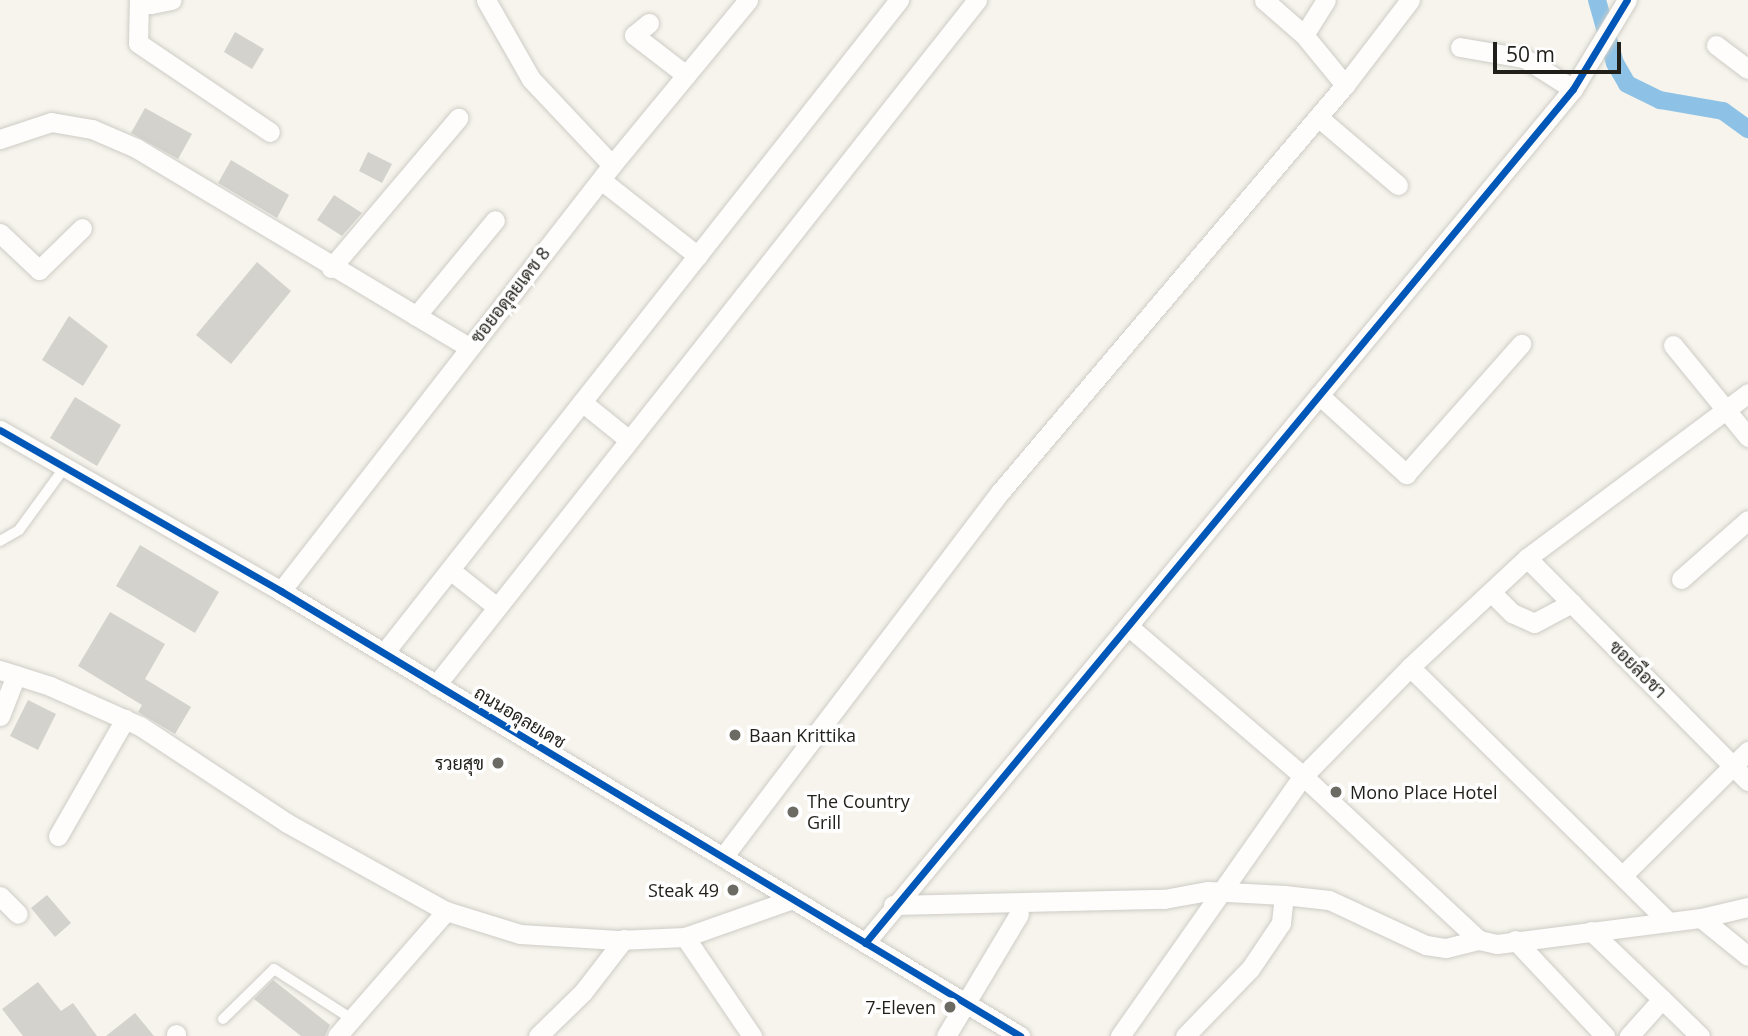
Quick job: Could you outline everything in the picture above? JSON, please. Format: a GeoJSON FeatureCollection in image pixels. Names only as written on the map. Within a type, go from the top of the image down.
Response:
{"type":"FeatureCollection","features":[{"type":"Feature","properties":{"kind":"street"},"geometry":{"type":"LineString","coordinates":[[172,0],[151,4],[142,0],[138,43],[270,132]]}},
{"type":"Feature","properties":{"kind":"street"},"geometry":{"type":"LineString","coordinates":[[486,0],[531,79],[606,172],[698,256]]}},
{"type":"Feature","properties":{"kind":"street","name":"ซอยอดุลยเดช 8"},"geometry":{"type":"LineString","coordinates":[[281,591],[606,172],[748,0]]}},
{"type":"Feature","properties":{"kind":"street"},"geometry":{"type":"LineString","coordinates":[[384,653],[899,0]]}},
{"type":"Feature","properties":{"kind":"street"},"geometry":{"type":"LineString","coordinates":[[436,685],[977,0]]}},
{"type":"Feature","properties":{"kind":"street"},"geometry":{"type":"LineString","coordinates":[[1264,0],[1304,35],[1345,85]]}},
{"type":"Feature","properties":{"kind":"street"},"geometry":{"type":"LineString","coordinates":[[1304,35],[1326,0]]}},
{"type":"Feature","properties":{"kind":"street"},"geometry":{"type":"LineString","coordinates":[[723,857],[1001,491],[1345,85],[1410,0]]}},
{"type":"Feature","properties":{"kind":"street"},"geometry":{"type":"LineString","coordinates":[[865,943],[892,905],[1128,626],[1573,89],[1622,7]]}},
{"type":"Feature","properties":{"kind":"street"},"geometry":{"type":"LineString","coordinates":[[649,23],[634,36],[686,75]]}},
{"type":"Feature","properties":{"kind":"street"},"geometry":{"type":"LineString","coordinates":[[1716,45],[1748,69]]}},
{"type":"Feature","properties":{"kind":"street"},"geometry":{"type":"LineString","coordinates":[[1460,47],[1524,58],[1573,89]]}},
{"type":"Feature","properties":{"kind":"street"},"geometry":{"type":"LineString","coordinates":[[1318,117],[1398,185]]}},
{"type":"Feature","properties":{"kind":"street"},"geometry":{"type":"LineString","coordinates":[[331,268],[458,118]]}},
{"type":"Feature","properties":{"kind":"street"},"geometry":{"type":"LineString","coordinates":[[0,139],[51,122],[92,129],[136,148],[331,268],[468,347]]}},
{"type":"Feature","properties":{"kind":"street"},"geometry":{"type":"LineString","coordinates":[[416,316],[495,220]]}},
{"type":"Feature","properties":{"kind":"street"},"geometry":{"type":"LineString","coordinates":[[0,233],[29,265],[39,270],[82,228]]}},
{"type":"Feature","properties":{"kind":"street"},"geometry":{"type":"LineString","coordinates":[[1319,395],[1406,474],[1521,344]]}},
{"type":"Feature","properties":{"kind":"street"},"geometry":{"type":"LineString","coordinates":[[1673,345],[1748,437]]}},
{"type":"Feature","properties":{"kind":"street"},"geometry":{"type":"LineString","coordinates":[[1120,1036],[1303,776],[1410,667],[1527,558],[1726,413],[1748,393]]}},
{"type":"Feature","properties":{"kind":"street"},"geometry":{"type":"LineString","coordinates":[[582,402],[629,440]]}},
{"type":"Feature","properties":{"kind":"street","name":"ถนนอดุลยเดช"},"geometry":{"type":"LineString","coordinates":[[0,430],[281,591],[1020,1036]]}},
{"type":"Feature","properties":{"kind":"street"},"geometry":{"type":"LineString","coordinates":[[1681,579],[1748,520]]}},
{"type":"Feature","properties":{"kind":"street","name":"ซอยลือชา"},"geometry":{"type":"LineString","coordinates":[[1527,558],[1572,603],[1741,757],[1748,781]]}},
{"type":"Feature","properties":{"kind":"street"},"geometry":{"type":"LineString","coordinates":[[450,570],[498,607]]}},
{"type":"Feature","properties":{"kind":"street"},"geometry":{"type":"LineString","coordinates":[[1491,592],[1512,613],[1534,623],[1572,603]]}},
{"type":"Feature","properties":{"kind":"street"},"geometry":{"type":"LineString","coordinates":[[1128,626],[1303,776],[1479,940]]}},
{"type":"Feature","properties":{"kind":"street"},"geometry":{"type":"LineString","coordinates":[[1410,667],[1624,874],[1667,920]]}},
{"type":"Feature","properties":{"kind":"street"},"geometry":{"type":"LineString","coordinates":[[0,716],[8,672],[125,719],[287,823],[446,911],[520,934],[624,939],[685,937],[793,899]]}},
{"type":"Feature","properties":{"kind":"street"},"geometry":{"type":"LineString","coordinates":[[58,836],[125,719]]}},
{"type":"Feature","properties":{"kind":"street"},"geometry":{"type":"LineString","coordinates":[[1624,874],[1741,757]]}},
{"type":"Feature","properties":{"kind":"street"},"geometry":{"type":"LineString","coordinates":[[892,905],[1164,898],[1220,891],[1284,894],[1329,900],[1426,945],[1446,948],[1479,940],[1497,944],[1667,920],[1701,918],[1748,907]]}},
{"type":"Feature","properties":{"kind":"street"},"geometry":{"type":"LineString","coordinates":[[1185,1036],[1250,969],[1281,923],[1284,894]]}},
{"type":"Feature","properties":{"kind":"street"},"geometry":{"type":"LineString","coordinates":[[0,896],[18,914]]}},
{"type":"Feature","properties":{"kind":"street"},"geometry":{"type":"LineString","coordinates":[[337,1036],[446,911]]}},
{"type":"Feature","properties":{"kind":"street"},"geometry":{"type":"LineString","coordinates":[[946,1036],[1019,914]]}},
{"type":"Feature","properties":{"kind":"street"},"geometry":{"type":"LineString","coordinates":[[1701,918],[1748,956]]}},
{"type":"Feature","properties":{"kind":"street"},"geometry":{"type":"LineString","coordinates":[[1591,931],[1700,1036]]}},
{"type":"Feature","properties":{"kind":"street"},"geometry":{"type":"LineString","coordinates":[[685,937],[752,1036]]}},
{"type":"Feature","properties":{"kind":"street"},"geometry":{"type":"LineString","coordinates":[[538,1036],[583,992],[624,939]]}},
{"type":"Feature","properties":{"kind":"street"},"geometry":{"type":"LineString","coordinates":[[1515,940],[1605,1036]]}},
{"type":"Feature","properties":{"kind":"street"},"geometry":{"type":"LineString","coordinates":[[1629,1036],[1662,999]]}},
{"type":"Feature","properties":{"kind":"lane"},"geometry":{"type":"LineString","coordinates":[[0,541],[19,530],[65,467]]}},
{"type":"Feature","properties":{"kind":"lane"},"geometry":{"type":"LineString","coordinates":[[223,1019],[274,968],[352,1018]]}},
{"type":"Feature","properties":{"kind":"building"},"geometry":{"type":"Polygon","coordinates":[[[235,32],[264,49],[252,69],[224,52],[235,32]]]}},
{"type":"Feature","properties":{"kind":"building"},"geometry":{"type":"Polygon","coordinates":[[[145,108],[192,134],[178,159],[131,133],[145,108]]]}},
{"type":"Feature","properties":{"kind":"building"},"geometry":{"type":"Polygon","coordinates":[[[368,152],[392,164],[382,183],[359,171],[368,152]]]}},
{"type":"Feature","properties":{"kind":"building"},"geometry":{"type":"Polygon","coordinates":[[[231,160],[289,195],[277,218],[218,183],[231,160]]]}},
{"type":"Feature","properties":{"kind":"building"},"geometry":{"type":"Polygon","coordinates":[[[334,195],[362,213],[342,236],[317,220],[334,195]]]}},
{"type":"Feature","properties":{"kind":"building"},"geometry":{"type":"Polygon","coordinates":[[[257,262],[291,291],[231,364],[196,335],[257,262]]]}},
{"type":"Feature","properties":{"kind":"building"},"geometry":{"type":"Polygon","coordinates":[[[69,316],[108,346],[83,386],[42,360],[69,316]]]}},
{"type":"Feature","properties":{"kind":"building"},"geometry":{"type":"Polygon","coordinates":[[[75,397],[121,425],[97,466],[50,438],[75,397]]]}},
{"type":"Feature","properties":{"kind":"building"},"geometry":{"type":"Polygon","coordinates":[[[140,545],[219,592],[195,633],[116,586],[140,545]]]}},
{"type":"Feature","properties":{"kind":"building"},"geometry":{"type":"Polygon","coordinates":[[[110,612],[165,644],[145,679],[191,707],[175,734],[138,712],[142,705],[78,666],[110,612]]]}},
{"type":"Feature","properties":{"kind":"building"},"geometry":{"type":"Polygon","coordinates":[[[28,700],[56,714],[38,750],[10,736],[28,700]]]}},
{"type":"Feature","properties":{"kind":"building"},"geometry":{"type":"Polygon","coordinates":[[[47,895],[71,923],[55,937],[31,908],[47,895]]]}},
{"type":"Feature","properties":{"kind":"building"},"geometry":{"type":"Polygon","coordinates":[[[273,980],[330,1025],[325,1036],[301,1036],[254,999],[273,980]]]}},
{"type":"Feature","properties":{"kind":"building"},"geometry":{"type":"Polygon","coordinates":[[[38,982],[61,1011],[73,1003],[97,1036],[23,1036],[2,1009],[38,982]]]}},
{"type":"Feature","properties":{"kind":"building"},"geometry":{"type":"Polygon","coordinates":[[[135,1013],[154,1036],[106,1036],[135,1013]]]}},
{"type":"Feature","properties":{"kind":"waterway"},"geometry":{"type":"LineString","coordinates":[[1597,0],[1615,63],[1627,84],[1660,100],[1723,111],[1748,129]]}},
{"type":"Feature","properties":{"kind":"cycle path"},"geometry":{"type":"LineString","coordinates":[[865,943],[1573,89],[1627,0]]}},
{"type":"Feature","properties":{"kind":"cycle path"},"geometry":{"type":"LineString","coordinates":[[0,430],[281,591],[1020,1036]]}},
{"type":"Feature","properties":{"kind":"place","name":"Baan Krittika"},"geometry":{"type":"Point","coordinates":[735,735]}},
{"type":"Feature","properties":{"kind":"place","name":"รวยสุข"},"geometry":{"type":"Point","coordinates":[498,763]}},
{"type":"Feature","properties":{"kind":"place","name":"Mono Place Hotel"},"geometry":{"type":"Point","coordinates":[1336,792]}},
{"type":"Feature","properties":{"kind":"place","name":"The Country Grill"},"geometry":{"type":"Point","coordinates":[793,812]}},
{"type":"Feature","properties":{"kind":"place","name":"Steak 49"},"geometry":{"type":"Point","coordinates":[733,890]}},
{"type":"Feature","properties":{"kind":"place","name":"7-Eleven"},"geometry":{"type":"Point","coordinates":[950,1007]}}]}
